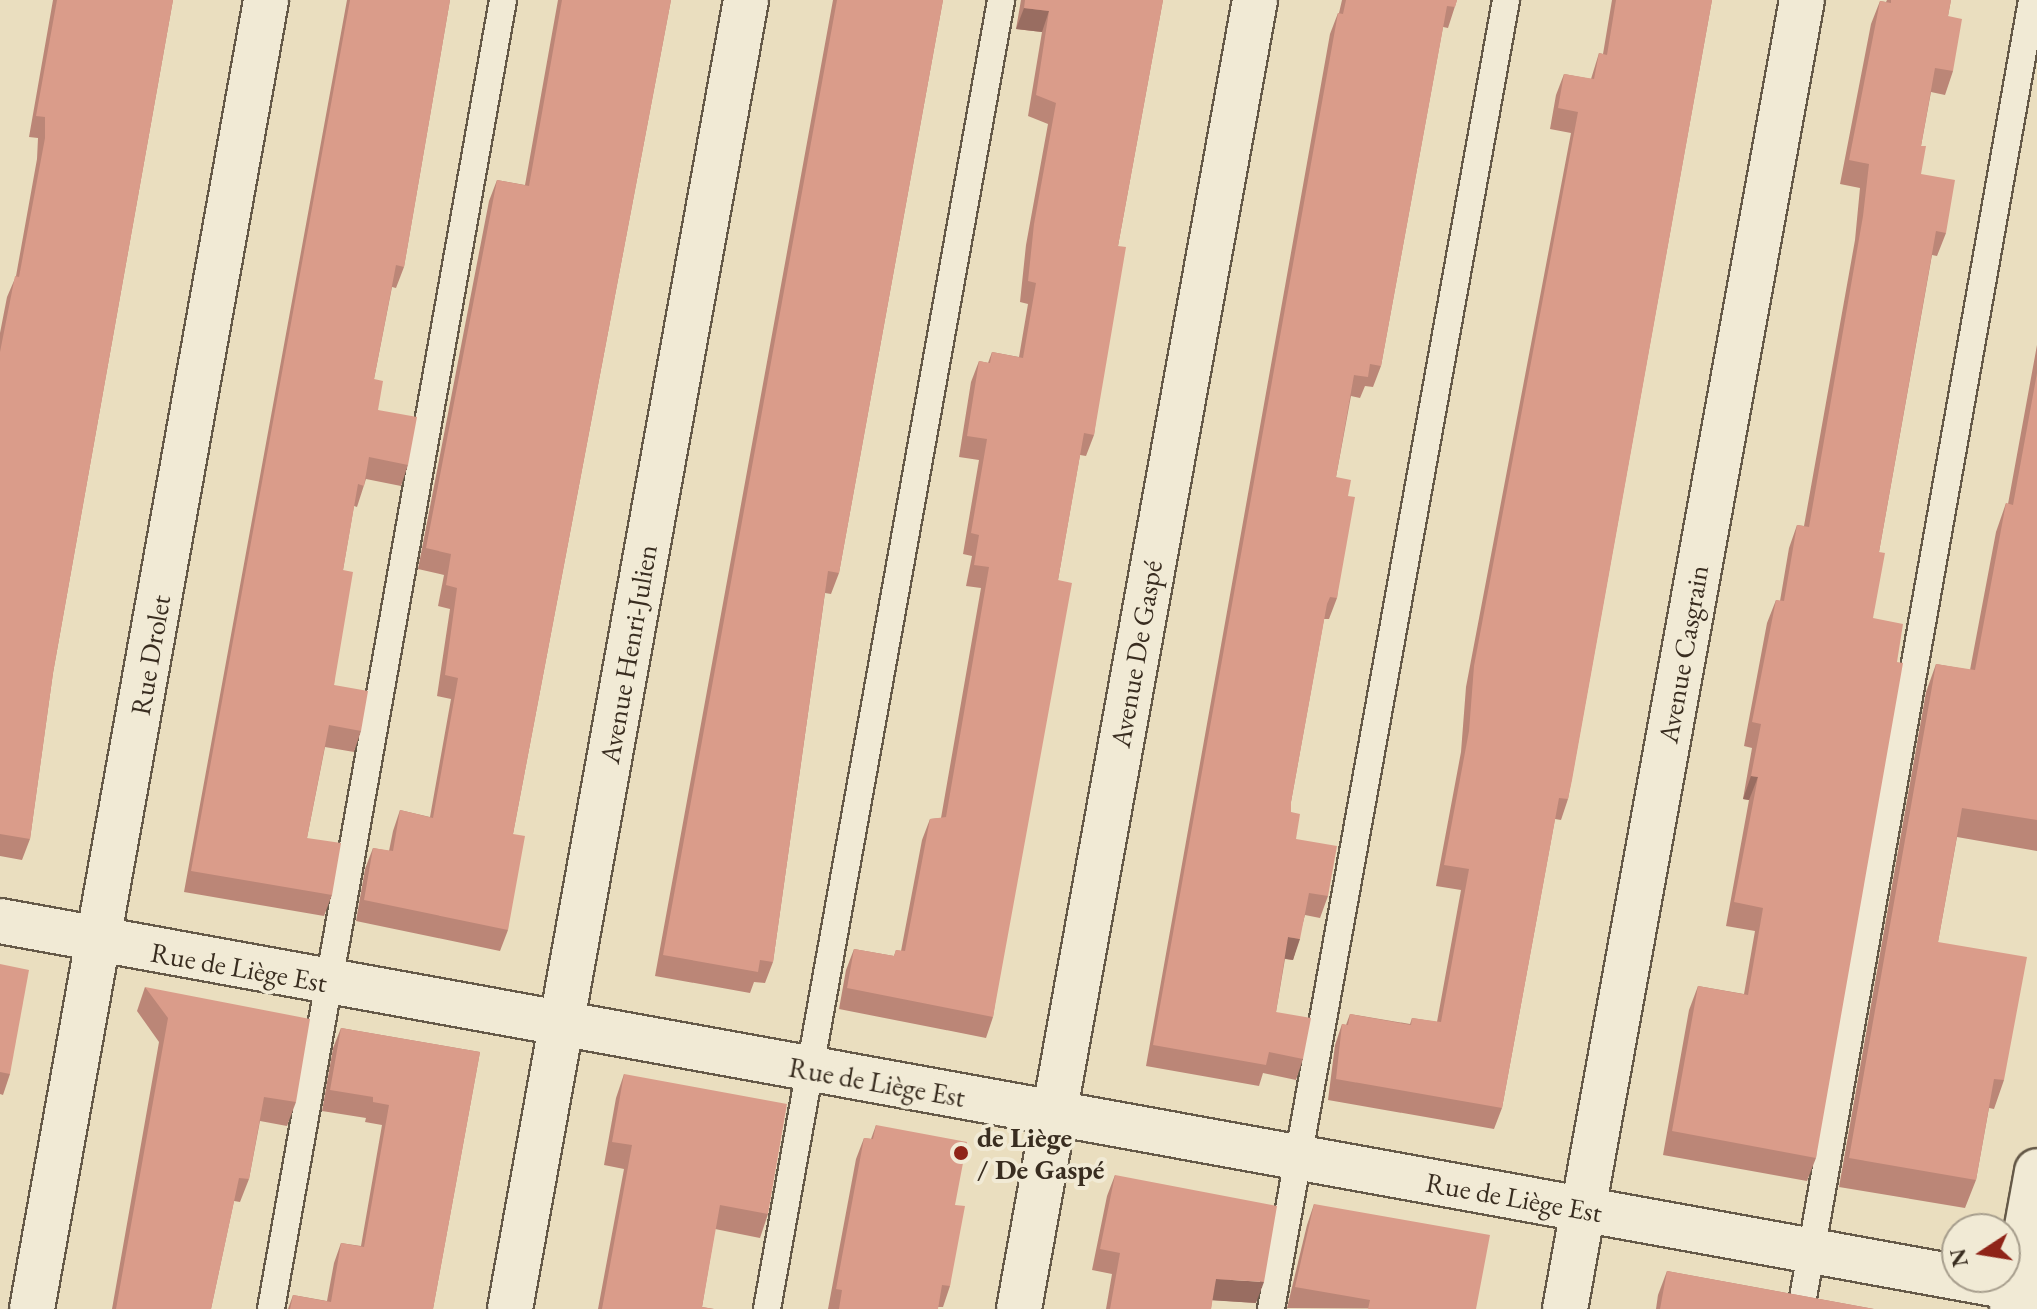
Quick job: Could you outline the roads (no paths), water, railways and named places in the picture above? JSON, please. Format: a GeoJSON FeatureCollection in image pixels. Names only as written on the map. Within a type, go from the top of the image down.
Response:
{"type":"FeatureCollection","features":[{"type":"Feature","properties":{"kind":"street","name":"Rue Drolet"},"geometry":{"type":"LineString","coordinates":[[32,1309],[266,0]]}},
{"type":"Feature","properties":{"kind":"street","name":"Avenue Henri-Julien"},"geometry":{"type":"LineString","coordinates":[[510,1309],[746,0]]}},
{"type":"Feature","properties":{"kind":"street","name":"Avenue De Gaspé"},"geometry":{"type":"LineString","coordinates":[[1019,1309],[1255,0]]}},
{"type":"Feature","properties":{"kind":"street","name":"Avenue Casgrain"},"geometry":{"type":"LineString","coordinates":[[1565,1309],[1802,0]]}},
{"type":"Feature","properties":{"kind":"street","name":"Rue de Liège Est"},"geometry":{"type":"LineString","coordinates":[[0,921],[328,984],[1811,1252],[2022,1297]]}},
{"type":"Feature","properties":{"kind":"street"},"geometry":{"type":"LineString","coordinates":[[2022,1297],[2037,1171]]}},
{"type":"Feature","properties":{"kind":"lane"},"geometry":{"type":"LineString","coordinates":[[271,1309],[503,0]]}},
{"type":"Feature","properties":{"kind":"lane"},"geometry":{"type":"LineString","coordinates":[[767,1309],[1001,0]]}},
{"type":"Feature","properties":{"kind":"lane"},"geometry":{"type":"LineString","coordinates":[[1271,1309],[1506,0]]}},
{"type":"Feature","properties":{"kind":"lane"},"geometry":{"type":"LineString","coordinates":[[1801,1309],[2032,0]]}},
{"type":"Feature","properties":{"kind":"place","name":"de Liège / De Gaspé"},"geometry":{"type":"Point","coordinates":[961,1153]}}]}
